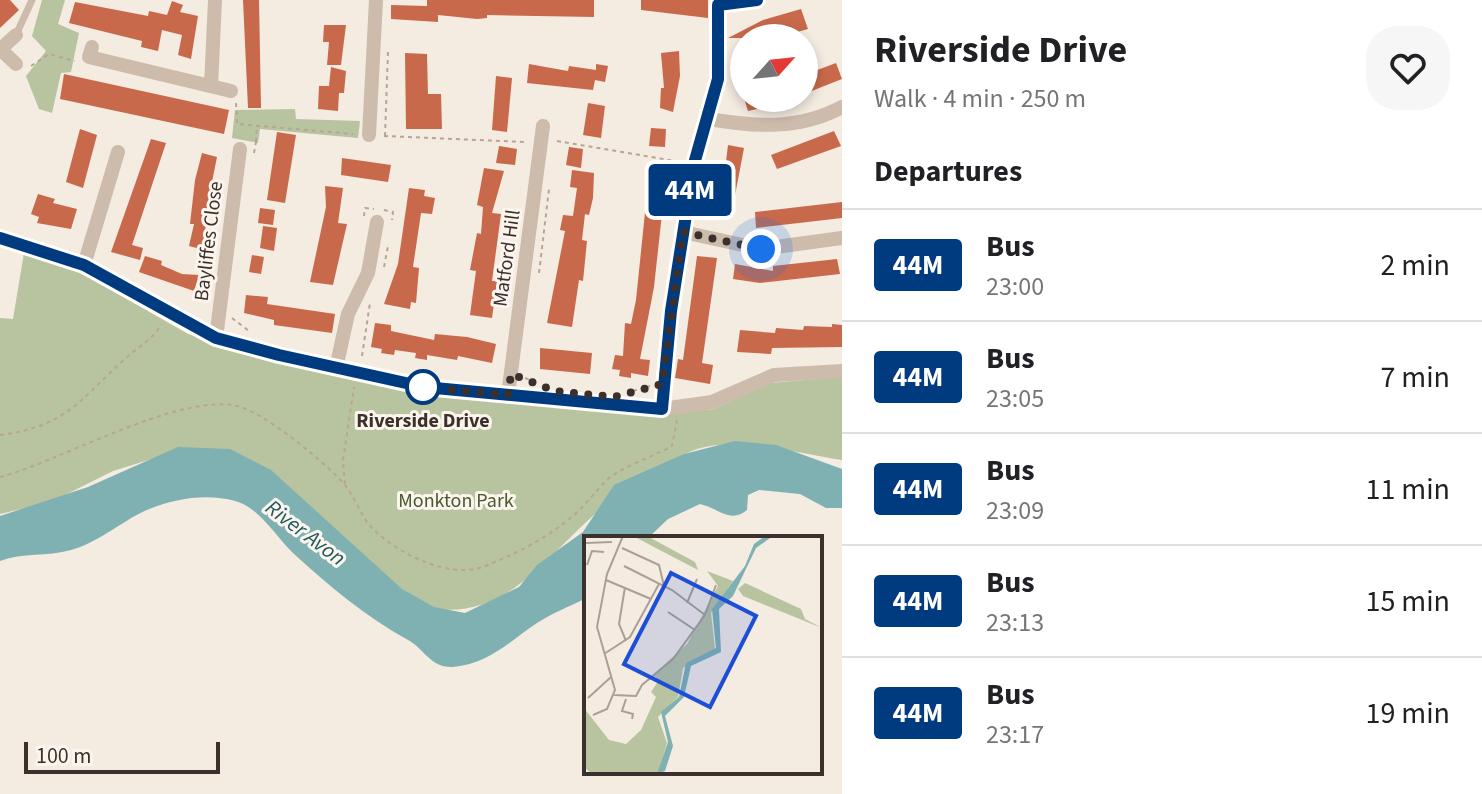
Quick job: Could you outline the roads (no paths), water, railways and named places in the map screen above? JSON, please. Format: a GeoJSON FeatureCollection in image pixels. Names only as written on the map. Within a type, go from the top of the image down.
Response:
{"type":"FeatureCollection","features":[{"type":"Feature","properties":{"kind":"street"},"geometry":{"type":"LineString","coordinates":[[211,86],[215,0]]}},
{"type":"Feature","properties":{"kind":"street"},"geometry":{"type":"LineString","coordinates":[[369,135],[376,0]]}},
{"type":"Feature","properties":{"kind":"street"},"geometry":{"type":"LineString","coordinates":[[662,409],[662,384],[694,164],[718,79],[718,3],[757,0]]}},
{"type":"Feature","properties":{"kind":"street"},"geometry":{"type":"LineString","coordinates":[[16,35],[0,49],[16,64]]}},
{"type":"Feature","properties":{"kind":"street"},"geometry":{"type":"LineString","coordinates":[[91,52],[231,91]]}},
{"type":"Feature","properties":{"kind":"street"},"geometry":{"type":"LineString","coordinates":[[709,119],[752,127],[788,125],[842,107]]}},
{"type":"Feature","properties":{"kind":"street","name":"Matford Hill"},"geometry":{"type":"LineString","coordinates":[[508,395],[543,132]]}},
{"type":"Feature","properties":{"kind":"street","name":"Bayliffes Close"},"geometry":{"type":"LineString","coordinates":[[216,338],[240,149]]}},
{"type":"Feature","properties":{"kind":"street"},"geometry":{"type":"LineString","coordinates":[[84,265],[118,152]]}},
{"type":"Feature","properties":{"kind":"street"},"geometry":{"type":"LineString","coordinates":[[336,368],[348,314],[368,273],[377,222]]}},
{"type":"Feature","properties":{"kind":"street"},"geometry":{"type":"LineString","coordinates":[[683,232],[761,249],[842,238]]}},
{"type":"Feature","properties":{"kind":"street"},"geometry":{"type":"LineString","coordinates":[[0,238],[84,265],[216,338],[424,387],[662,409],[712,402],[774,375],[842,371]]}},
{"type":"Feature","properties":{"kind":"lane"},"geometry":{"type":"LineString","coordinates":[[16,35],[32,0]]}},
{"type":"Feature","properties":{"kind":"water","name":"River Avon"},"geometry":{"type":"Polygon","coordinates":[[[735,441],[776,445],[842,469],[842,508],[826,508],[800,494],[759,490],[748,495],[747,510],[735,516],[700,504],[668,519],[650,536],[584,536],[584,599],[543,619],[489,656],[466,665],[453,667],[433,661],[414,644],[334,589],[293,553],[252,509],[235,501],[207,497],[178,500],[137,515],[78,548],[0,561],[0,516],[88,487],[178,447],[230,449],[271,470],[402,589],[434,607],[465,613],[519,587],[537,565],[583,532],[614,485],[684,454],[735,441]]]}},
{"type":"Feature","properties":{"kind":"place","name":"Riverside Drive"},"geometry":{"type":"Point","coordinates":[423,387]}},
{"type":"Feature","properties":{"kind":"park label","name":"Monkton Park"},"geometry":{"type":"Point","coordinates":[456,500]}}]}
